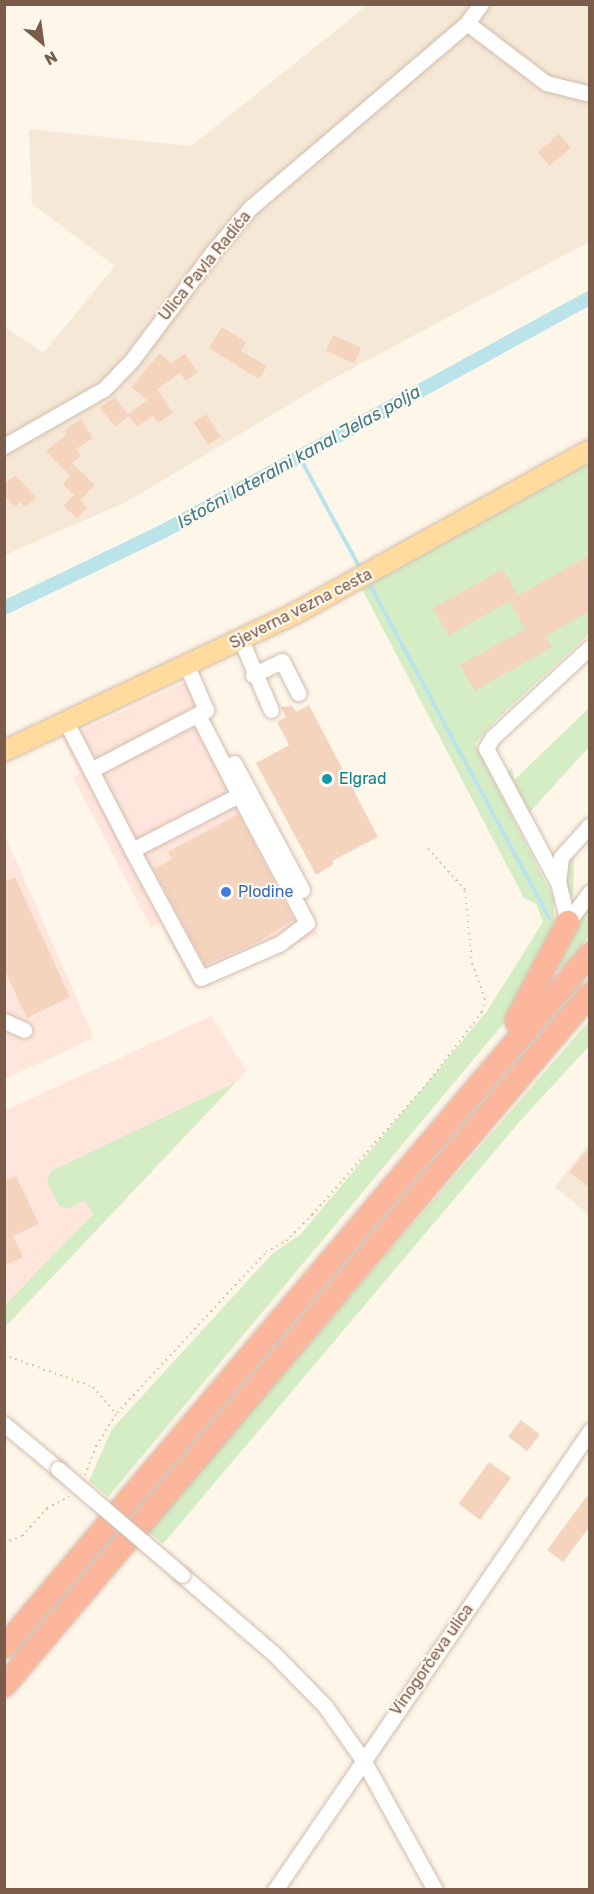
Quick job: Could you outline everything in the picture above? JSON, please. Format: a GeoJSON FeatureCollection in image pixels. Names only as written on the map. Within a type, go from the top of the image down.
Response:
{"type":"FeatureCollection","features":[{"type":"Feature","properties":{"kind":"highway"},"geometry":{"type":"LineString","coordinates":[[433,1137],[450,1102],[523,1012],[568,922]]}},
{"type":"Feature","properties":{"kind":"highway"},"geometry":{"type":"LineString","coordinates":[[4,1647],[590,954]]}},
{"type":"Feature","properties":{"kind":"highway"},"geometry":{"type":"LineString","coordinates":[[4,1686],[590,994]]}},
{"type":"Feature","properties":{"kind":"highway"},"geometry":{"type":"LineString","coordinates":[[505,1092],[545,1062],[590,1013]]}},
{"type":"Feature","properties":{"kind":"main road","name":"Sjeverna vezna cesta"},"geometry":{"type":"LineString","coordinates":[[4,751],[187,666],[383,568],[590,450]]}},
{"type":"Feature","properties":{"kind":"street","name":"Ulica Pavla Radića"},"geometry":{"type":"LineString","coordinates":[[4,446],[104,389],[132,360],[212,253],[250,208],[468,23],[481,4]]}},
{"type":"Feature","properties":{"kind":"street"},"geometry":{"type":"LineString","coordinates":[[468,23],[546,83],[590,94]]}},
{"type":"Feature","properties":{"kind":"street"},"geometry":{"type":"LineString","coordinates":[[241,639],[270,710]]}},
{"type":"Feature","properties":{"kind":"street"},"geometry":{"type":"LineString","coordinates":[[568,922],[559,885],[486,748],[493,737],[590,647]]}},
{"type":"Feature","properties":{"kind":"street"},"geometry":{"type":"LineString","coordinates":[[254,675],[282,661],[298,693]]}},
{"type":"Feature","properties":{"kind":"street"},"geometry":{"type":"LineString","coordinates":[[66,722],[201,978],[279,944],[307,923],[239,795],[202,712],[187,666]]}},
{"type":"Feature","properties":{"kind":"street"},"geometry":{"type":"LineString","coordinates":[[91,770],[202,712]]}},
{"type":"Feature","properties":{"kind":"street"},"geometry":{"type":"LineString","coordinates":[[202,712],[303,890]]}},
{"type":"Feature","properties":{"kind":"street"},"geometry":{"type":"LineString","coordinates":[[132,850],[239,795]]}},
{"type":"Feature","properties":{"kind":"street"},"geometry":{"type":"LineString","coordinates":[[559,885],[561,857],[590,825]]}},
{"type":"Feature","properties":{"kind":"street"},"geometry":{"type":"LineString","coordinates":[[568,922],[590,892]]}},
{"type":"Feature","properties":{"kind":"street"},"geometry":{"type":"LineString","coordinates":[[4,1021],[24,1030]]}},
{"type":"Feature","properties":{"kind":"street"},"geometry":{"type":"LineString","coordinates":[[4,1424],[273,1653],[325,1706],[363,1760],[435,1890]]}},
{"type":"Feature","properties":{"kind":"street","name":"Vinogorčeva ulica"},"geometry":{"type":"LineString","coordinates":[[274,1890],[590,1431]]}},
{"type":"Feature","properties":{"kind":"path"},"geometry":{"type":"LineString","coordinates":[[81,1481],[96,1446],[117,1413],[260,1258],[312,1215],[430,1080],[482,1012],[485,999],[472,964],[465,890],[426,846]]}},
{"type":"Feature","properties":{"kind":"path"},"geometry":{"type":"LineString","coordinates":[[4,1355],[93,1387],[117,1413]]}},
{"type":"Feature","properties":{"kind":"path"},"geometry":{"type":"LineString","coordinates":[[4,1543],[22,1536],[48,1508],[70,1496]]}},
{"type":"Feature","properties":{"kind":"shaded area"},"geometry":{"type":"Polygon","coordinates":[[[368,5],[589,5],[589,242],[327,382],[126,502],[5,555],[4,326],[43,353],[115,266],[32,204],[29,129],[191,146],[368,5]]]}},
{"type":"Feature","properties":{"kind":"shaded area"},"geometry":{"type":"Polygon","coordinates":[[[186,682],[318,934],[197,990],[160,923],[151,928],[73,777],[80,773],[63,739],[186,682]]]}},
{"type":"Feature","properties":{"kind":"shaded area"},"geometry":{"type":"Polygon","coordinates":[[[4,833],[94,1038],[5,1079],[4,1079],[4,833]]]}},
{"type":"Feature","properties":{"kind":"shaded area"},"geometry":{"type":"Polygon","coordinates":[[[211,1016],[247,1071],[5,1327],[4,1111],[211,1016]]]}},
{"type":"Feature","properties":{"kind":"shaded area"},"geometry":{"type":"Polygon","coordinates":[[[589,1143],[589,1215],[555,1187],[589,1143]]]}},
{"type":"Feature","properties":{"kind":"green space"},"geometry":{"type":"Polygon","coordinates":[[[589,463],[589,634],[494,722],[475,744],[554,899],[554,931],[508,1018],[108,1497],[89,1481],[112,1429],[272,1254],[301,1234],[487,1011],[543,922],[536,904],[524,898],[362,589],[589,463]]]}},
{"type":"Feature","properties":{"kind":"green space"},"geometry":{"type":"Polygon","coordinates":[[[589,708],[589,747],[527,815],[506,773],[512,768],[514,780],[589,708]]]}},
{"type":"Feature","properties":{"kind":"green space"},"geometry":{"type":"Polygon","coordinates":[[[569,855],[574,855],[573,897],[567,891],[563,874],[569,855]]]}},
{"type":"Feature","properties":{"kind":"green space"},"geometry":{"type":"Polygon","coordinates":[[[589,904],[589,936],[560,971],[552,967],[589,904]]]}},
{"type":"Feature","properties":{"kind":"green space"},"geometry":{"type":"Polygon","coordinates":[[[589,1021],[589,1046],[521,1120],[163,1544],[147,1530],[589,1021]]]}},
{"type":"Feature","properties":{"kind":"green space"},"geometry":{"type":"Polygon","coordinates":[[[235,1083],[5,1327],[5,1305],[93,1214],[84,1200],[69,1209],[59,1206],[47,1182],[51,1171],[235,1083]]]}},
{"type":"Feature","properties":{"kind":"building"},"geometry":{"type":"Polygon","coordinates":[[[559,134],[571,148],[550,166],[538,152],[559,134]]]}},
{"type":"Feature","properties":{"kind":"building"},"geometry":{"type":"Polygon","coordinates":[[[222,327],[246,342],[241,351],[267,366],[259,379],[209,348],[222,327]]]}},
{"type":"Feature","properties":{"kind":"building"},"geometry":{"type":"Polygon","coordinates":[[[333,335],[361,348],[354,364],[326,350],[333,335]]]}},
{"type":"Feature","properties":{"kind":"building"},"geometry":{"type":"Polygon","coordinates":[[[160,353],[171,363],[185,354],[198,372],[186,381],[180,373],[157,389],[173,413],[158,423],[153,416],[137,427],[129,416],[115,427],[100,408],[115,397],[128,414],[148,400],[131,387],[160,353]]]}},
{"type":"Feature","properties":{"kind":"building"},"geometry":{"type":"Polygon","coordinates":[[[206,414],[221,437],[208,445],[193,422],[206,414]]]}},
{"type":"Feature","properties":{"kind":"building"},"geometry":{"type":"Polygon","coordinates":[[[81,419],[93,438],[76,449],[81,456],[72,463],[95,485],[80,500],[87,508],[77,518],[63,506],[74,495],[63,484],[70,476],[46,451],[67,434],[64,430],[81,419]]]}},
{"type":"Feature","properties":{"kind":"building"},"geometry":{"type":"Polygon","coordinates":[[[15,475],[36,497],[26,507],[20,502],[15,507],[4,495],[4,485],[15,475]]]}},
{"type":"Feature","properties":{"kind":"building"},"geometry":{"type":"Polygon","coordinates":[[[590,555],[590,611],[546,636],[552,647],[475,691],[460,665],[525,629],[510,601],[448,636],[433,608],[503,569],[518,595],[590,555]]]}},
{"type":"Feature","properties":{"kind":"building"},"geometry":{"type":"Polygon","coordinates":[[[309,705],[378,837],[332,861],[334,864],[316,875],[256,763],[289,745],[277,722],[286,717],[281,707],[293,706],[296,712],[309,705]]]}},
{"type":"Feature","properties":{"kind":"building","name":"Plodine"},"geometry":{"type":"Polygon","coordinates":[[[238,814],[294,920],[258,942],[205,965],[154,869],[172,859],[168,852],[238,814]]]}},
{"type":"Feature","properties":{"kind":"building"},"geometry":{"type":"Polygon","coordinates":[[[15,877],[70,997],[27,1018],[4,969],[4,882],[15,877]]]}},
{"type":"Feature","properties":{"kind":"building"},"geometry":{"type":"Polygon","coordinates":[[[590,1147],[590,1188],[569,1172],[590,1147]]]}},
{"type":"Feature","properties":{"kind":"building"},"geometry":{"type":"Polygon","coordinates":[[[16,1176],[39,1224],[13,1236],[23,1257],[4,1266],[4,1181],[16,1176]]]}},
{"type":"Feature","properties":{"kind":"building"},"geometry":{"type":"Polygon","coordinates":[[[521,1420],[540,1435],[527,1451],[508,1437],[521,1420]]]}},
{"type":"Feature","properties":{"kind":"building"},"geometry":{"type":"Polygon","coordinates":[[[489,1462],[511,1478],[480,1520],[458,1504],[489,1462]]]}},
{"type":"Feature","properties":{"kind":"building"},"geometry":{"type":"Polygon","coordinates":[[[590,1492],[590,1526],[563,1562],[547,1550],[590,1492]]]}},
{"type":"Feature","properties":{"kind":"waterway","name":"Istočni lateralni kanal Jelas polja"},"geometry":{"type":"LineString","coordinates":[[4,608],[162,532],[590,298]]}},
{"type":"Feature","properties":{"kind":"waterway"},"geometry":{"type":"LineString","coordinates":[[300,458],[359,566]]}},
{"type":"Feature","properties":{"kind":"waterway"},"geometry":{"type":"LineString","coordinates":[[371,587],[549,918]]}},
{"type":"Feature","properties":{"kind":"place","name":"Elgrad"},"geometry":{"type":"Point","coordinates":[327,779]}},
{"type":"Feature","properties":{"kind":"place","name":"Plodine"},"geometry":{"type":"Point","coordinates":[226,892]}}]}
